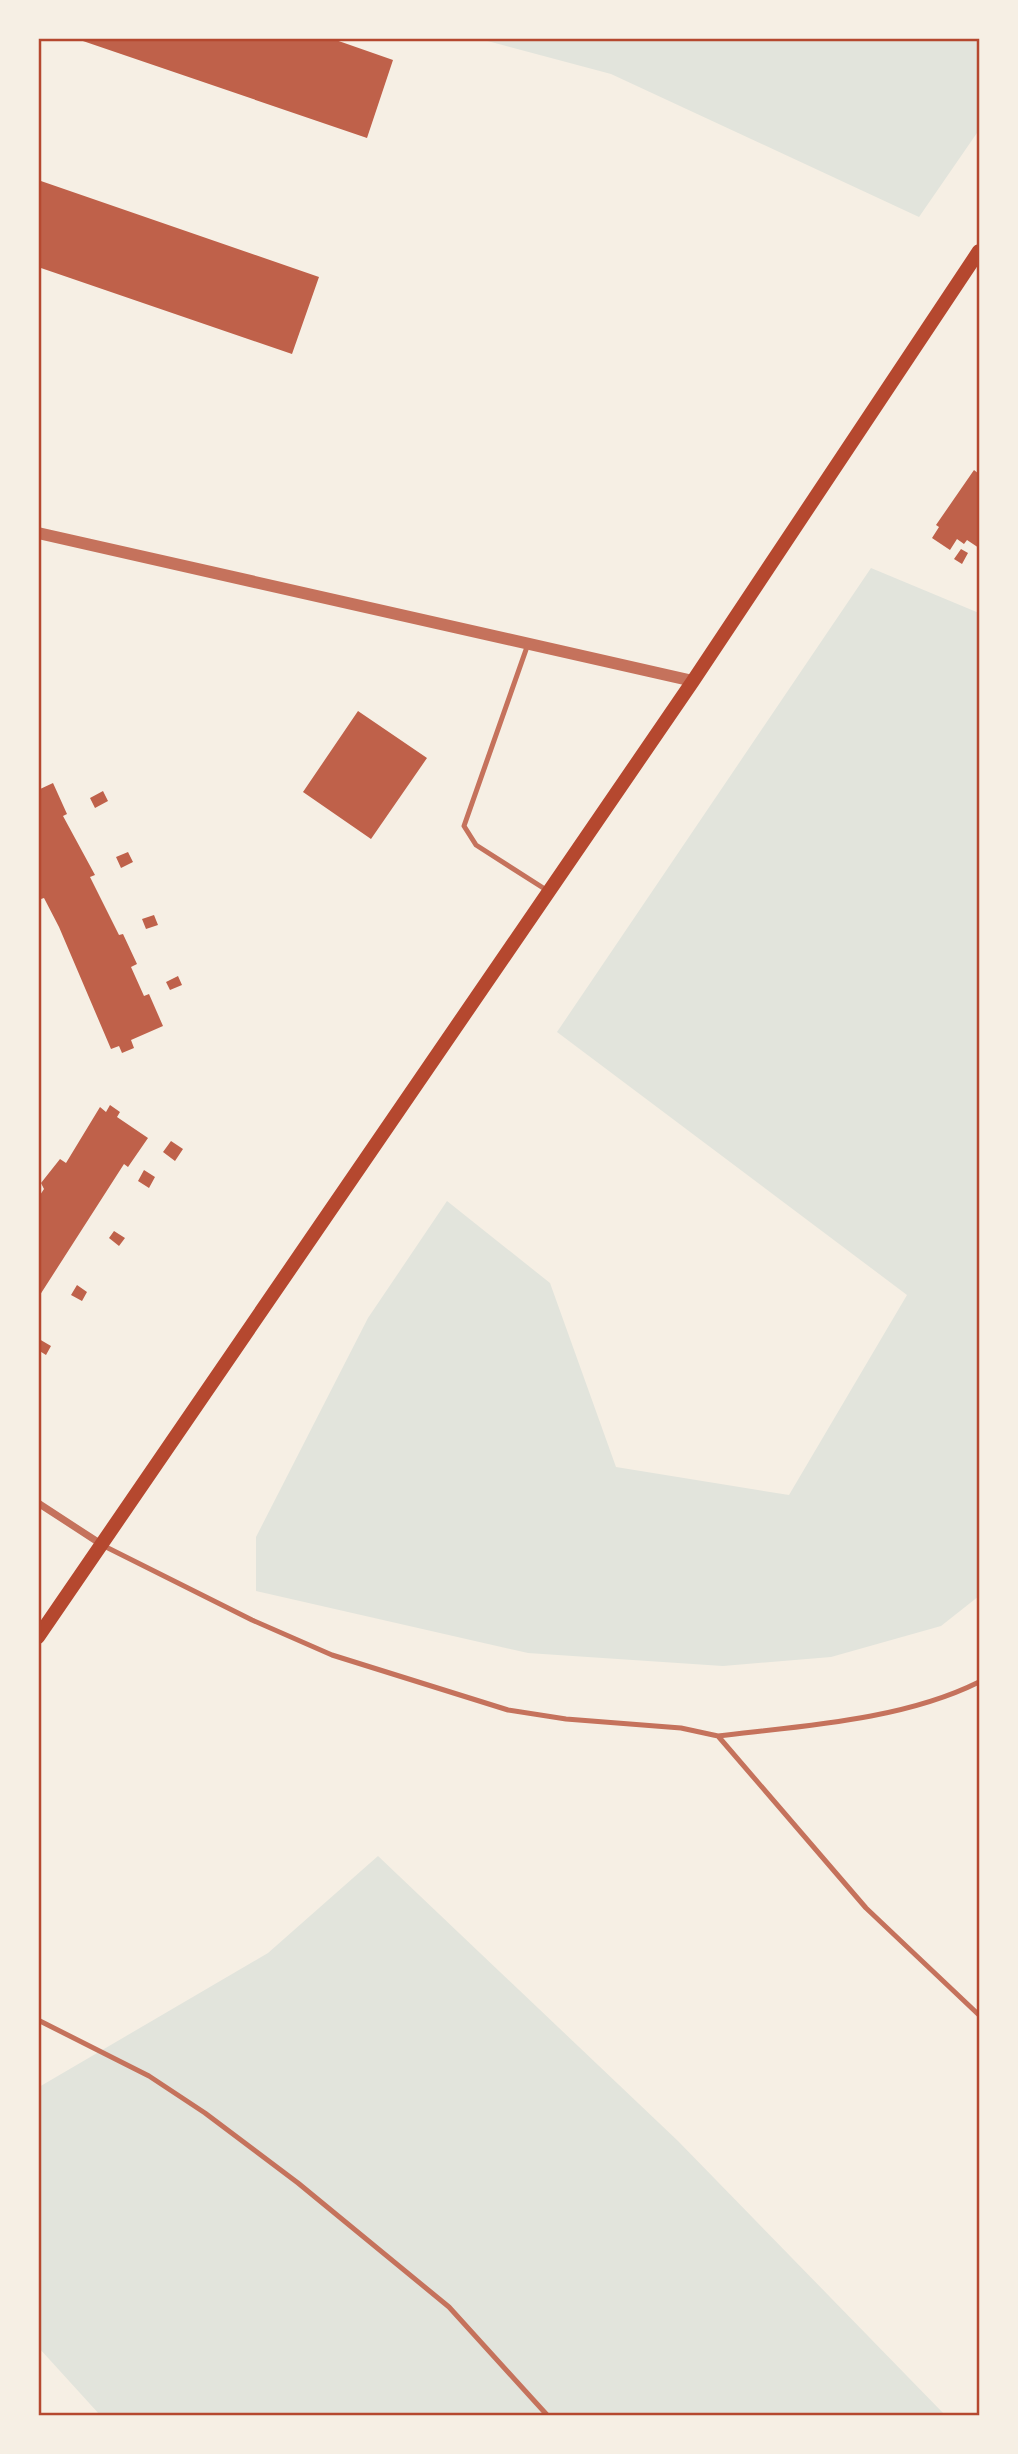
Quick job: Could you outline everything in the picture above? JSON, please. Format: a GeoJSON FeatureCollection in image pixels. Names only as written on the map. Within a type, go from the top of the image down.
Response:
{"type":"FeatureCollection","features":[{"type":"Feature","properties":{"kind":"main road"},"geometry":{"type":"LineString","coordinates":[[38,1637],[693,681],[979,251]]}},
{"type":"Feature","properties":{"kind":"street"},"geometry":{"type":"LineString","coordinates":[[38,533],[693,681]]}},
{"type":"Feature","properties":{"kind":"street"},"geometry":{"type":"LineString","coordinates":[[38,1503],[101,1544]]}},
{"type":"Feature","properties":{"kind":"lane"},"geometry":{"type":"LineString","coordinates":[[528,644],[464,825],[476,845],[548,891]]}},
{"type":"Feature","properties":{"kind":"lane"},"geometry":{"type":"LineString","coordinates":[[101,1544],[251,1620],[332,1656],[508,1710],[566,1719],[681,1728],[719,1736],[845,1720],[925,1702],[979,1682]]}},
{"type":"Feature","properties":{"kind":"lane"},"geometry":{"type":"LineString","coordinates":[[719,1736],[866,1908],[979,2015]]}},
{"type":"Feature","properties":{"kind":"lane"},"geometry":{"type":"LineString","coordinates":[[38,2020],[149,2076],[205,2113],[298,2183],[449,2307],[548,2416]]}},
{"type":"Feature","properties":{"kind":"shaded area"},"geometry":{"type":"Polygon","coordinates":[[[480,39],[979,39],[979,130],[919,217],[611,74],[480,39]]]}},
{"type":"Feature","properties":{"kind":"shaded area"},"geometry":{"type":"Polygon","coordinates":[[[871,568],[979,613],[979,1596],[941,1626],[831,1657],[723,1666],[528,1653],[256,1591],[256,1537],[368,1318],[447,1201],[550,1283],[616,1467],[789,1495],[907,1295],[557,1032],[871,568]]]}},
{"type":"Feature","properties":{"kind":"shaded area"},"geometry":{"type":"Polygon","coordinates":[[[378,1856],[678,2141],[945,2415],[100,2415],[39,2348],[39,2087],[268,1953],[378,1856]]]}},
{"type":"Feature","properties":{"kind":"building"},"geometry":{"type":"Polygon","coordinates":[[[330,38],[393,60],[367,138],[77,39],[330,38]]]}},
{"type":"Feature","properties":{"kind":"building"},"geometry":{"type":"Polygon","coordinates":[[[38,180],[319,277],[292,354],[38,267],[38,180]]]}},
{"type":"Feature","properties":{"kind":"building"},"geometry":{"type":"Polygon","coordinates":[[[974,470],[979,474],[979,548],[967,540],[964,544],[957,539],[950,550],[932,538],[939,527],[936,525],[974,470]]]}},
{"type":"Feature","properties":{"kind":"building"},"geometry":{"type":"Polygon","coordinates":[[[961,549],[968,553],[962,564],[954,559],[961,549]]]}},
{"type":"Feature","properties":{"kind":"building"},"geometry":{"type":"Polygon","coordinates":[[[358,711],[427,758],[371,839],[303,792],[358,711]]]}},
{"type":"Feature","properties":{"kind":"building"},"geometry":{"type":"Polygon","coordinates":[[[53,783],[67,814],[63,816],[95,875],[90,877],[119,935],[123,934],[137,964],[131,967],[144,996],[149,994],[163,1026],[131,1040],[134,1048],[122,1053],[119,1046],[111,1049],[59,927],[44,898],[41,899],[38,894],[38,790],[53,783]]]}},
{"type":"Feature","properties":{"kind":"building"},"geometry":{"type":"Polygon","coordinates":[[[103,791],[108,801],[95,808],[90,798],[103,791]]]}},
{"type":"Feature","properties":{"kind":"building"},"geometry":{"type":"Polygon","coordinates":[[[128,852],[133,862],[121,868],[116,857],[128,852]]]}},
{"type":"Feature","properties":{"kind":"building"},"geometry":{"type":"Polygon","coordinates":[[[154,915],[158,925],[146,929],[142,919],[154,915]]]}},
{"type":"Feature","properties":{"kind":"building"},"geometry":{"type":"Polygon","coordinates":[[[178,976],[182,985],[170,990],[166,982],[178,976]]]}},
{"type":"Feature","properties":{"kind":"building"},"geometry":{"type":"Polygon","coordinates":[[[110,1105],[120,1112],[117,1117],[148,1138],[128,1167],[124,1164],[38,1298],[38,1198],[44,1189],[41,1183],[60,1159],[66,1163],[100,1107],[106,1112],[110,1105]]]}},
{"type":"Feature","properties":{"kind":"building"},"geometry":{"type":"Polygon","coordinates":[[[171,1141],[183,1149],[175,1161],[163,1152],[171,1141]]]}},
{"type":"Feature","properties":{"kind":"building"},"geometry":{"type":"Polygon","coordinates":[[[144,1170],[155,1177],[149,1188],[138,1181],[144,1170]]]}},
{"type":"Feature","properties":{"kind":"building"},"geometry":{"type":"Polygon","coordinates":[[[114,1231],[125,1238],[119,1246],[109,1238],[114,1231]]]}},
{"type":"Feature","properties":{"kind":"building"},"geometry":{"type":"Polygon","coordinates":[[[77,1285],[87,1292],[82,1301],[71,1295],[77,1285]]]}},
{"type":"Feature","properties":{"kind":"building"},"geometry":{"type":"Polygon","coordinates":[[[39,1339],[51,1346],[46,1355],[38,1350],[39,1339]]]}}]}
